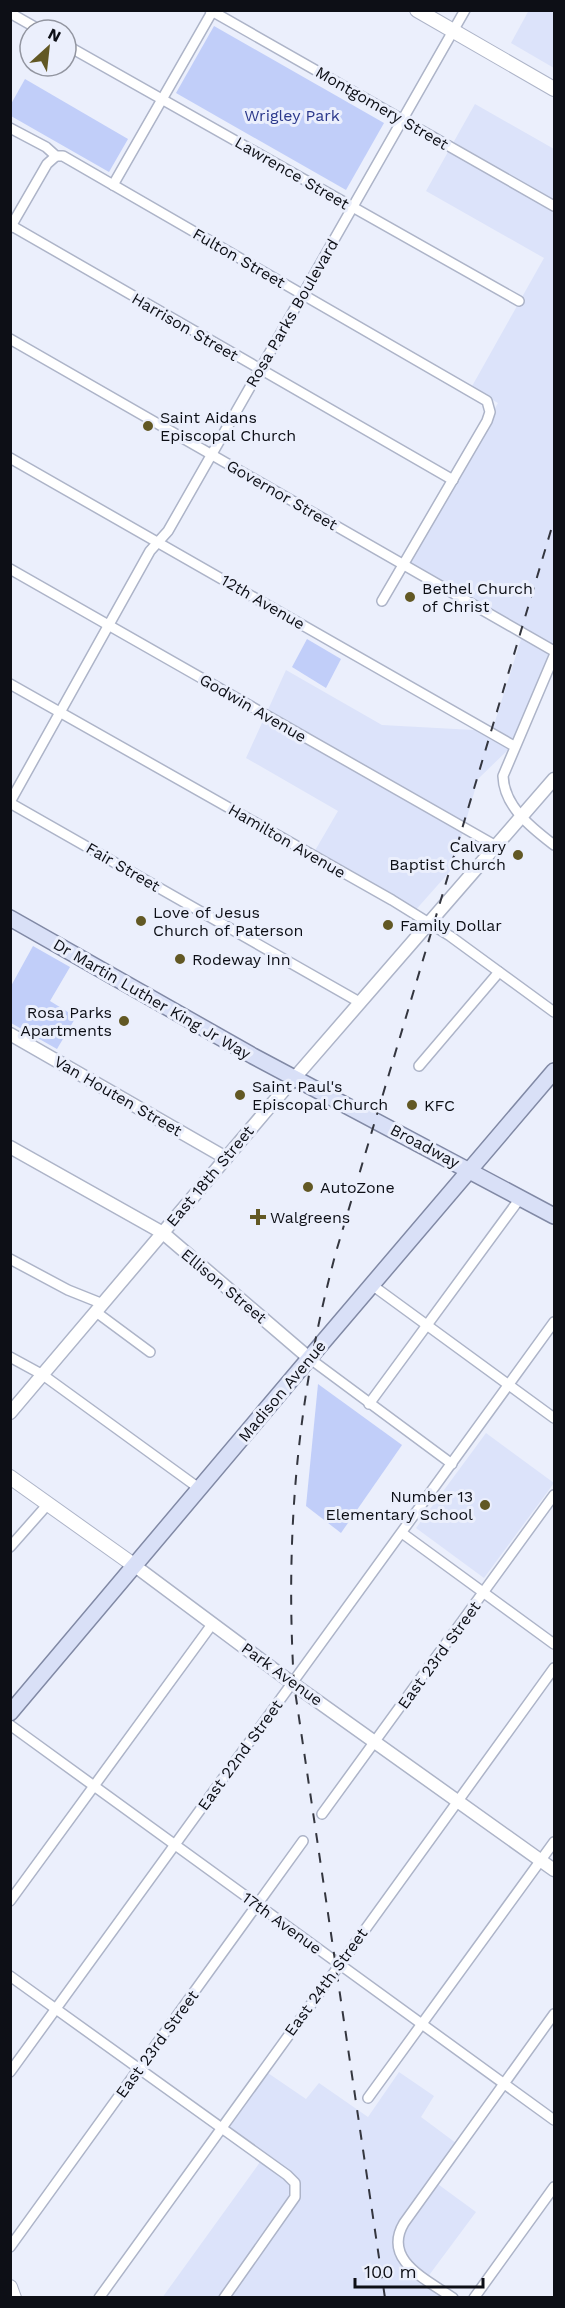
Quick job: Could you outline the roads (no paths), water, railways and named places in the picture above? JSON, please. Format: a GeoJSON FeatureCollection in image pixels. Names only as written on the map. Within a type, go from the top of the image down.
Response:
{"type":"FeatureCollection","features":[{"type":"Feature","properties":{"kind":"main road"},"geometry":{"type":"LineString","coordinates":[[417,10],[555,89]]}},
{"type":"Feature","properties":{"kind":"main road","name":"Dr Martin Luther King Jr Way"},"geometry":{"type":"LineString","coordinates":[[10,918],[295,1078]]}},
{"type":"Feature","properties":{"kind":"main road","name":"Madison Avenue"},"geometry":{"type":"LineString","coordinates":[[10,1713],[309,1358],[555,1071]]}},
{"type":"Feature","properties":{"kind":"main road","name":"Broadway"},"geometry":{"type":"LineString","coordinates":[[295,1078],[555,1216]]}},
{"type":"Feature","properties":{"kind":"main road","name":"Park Avenue"},"geometry":{"type":"LineString","coordinates":[[10,1477],[135,1566]]}},
{"type":"Feature","properties":{"kind":"main road"},"geometry":{"type":"LineString","coordinates":[[10,2287],[14,2298]]}},
{"type":"Feature","properties":{"kind":"street","name":"Rosa Parks Boulevard"},"geometry":{"type":"LineString","coordinates":[[10,802],[150,551],[168,531],[465,10]]}},
{"type":"Feature","properties":{"kind":"street"},"geometry":{"type":"LineString","coordinates":[[113,185],[211,11]]}},
{"type":"Feature","properties":{"kind":"street","name":"Montgomery Street"},"geometry":{"type":"LineString","coordinates":[[211,11],[555,206]]}},
{"type":"Feature","properties":{"kind":"street","name":"Lawrence Street"},"geometry":{"type":"LineString","coordinates":[[78,52],[519,301]]}},
{"type":"Feature","properties":{"kind":"street","name":"Fulton Street"},"geometry":{"type":"LineString","coordinates":[[10,128],[46,147],[56,156],[63,156],[487,401],[490,412],[487,421],[382,601]]}},
{"type":"Feature","properties":{"kind":"street"},"geometry":{"type":"LineString","coordinates":[[11,227],[47,164],[56,156]]}},
{"type":"Feature","properties":{"kind":"street","name":"Harrison Street"},"geometry":{"type":"LineString","coordinates":[[11,227],[453,480]]}},
{"type":"Feature","properties":{"kind":"street","name":"Governor Street"},"geometry":{"type":"LineString","coordinates":[[10,339],[555,651]]}},
{"type":"Feature","properties":{"kind":"street","name":"12th Avenue"},"geometry":{"type":"LineString","coordinates":[[10,458],[514,746]]}},
{"type":"Feature","properties":{"kind":"street","name":"Godwin Avenue"},"geometry":{"type":"LineString","coordinates":[[10,569],[496,846]]}},
{"type":"Feature","properties":{"kind":"street"},"geometry":{"type":"LineString","coordinates":[[555,656],[505,767],[503,784],[522,818],[555,845]]}},
{"type":"Feature","properties":{"kind":"street","name":"Hamilton Avenue"},"geometry":{"type":"LineString","coordinates":[[10,684],[387,897],[555,1012]]}},
{"type":"Feature","properties":{"kind":"street","name":"East 18th Street"},"geometry":{"type":"LineString","coordinates":[[10,1413],[225,1158],[555,779]]}},
{"type":"Feature","properties":{"kind":"street","name":"Fair Street"},"geometry":{"type":"LineString","coordinates":[[10,802],[361,1003]]}},
{"type":"Feature","properties":{"kind":"street"},"geometry":{"type":"LineString","coordinates":[[419,1066],[499,972]]}},
{"type":"Feature","properties":{"kind":"street","name":"Van Houten Street"},"geometry":{"type":"LineString","coordinates":[[10,1034],[225,1158]]}},
{"type":"Feature","properties":{"kind":"street","name":"Ellison Street"},"geometry":{"type":"LineString","coordinates":[[10,1147],[163,1233],[309,1358]]}},
{"type":"Feature","properties":{"kind":"street"},"geometry":{"type":"LineString","coordinates":[[369,1404],[521,1197]]}},
{"type":"Feature","properties":{"kind":"street"},"geometry":{"type":"LineString","coordinates":[[10,1259],[100,1308],[150,1352]]}},
{"type":"Feature","properties":{"kind":"street"},"geometry":{"type":"LineString","coordinates":[[372,1285],[555,1418]]}},
{"type":"Feature","properties":{"kind":"street","name":"East 22nd Street"},"geometry":{"type":"LineString","coordinates":[[10,2073],[555,1322]]}},
{"type":"Feature","properties":{"kind":"street"},"geometry":{"type":"LineString","coordinates":[[10,1357],[43,1375],[200,1489]]}},
{"type":"Feature","properties":{"kind":"street"},"geometry":{"type":"LineString","coordinates":[[309,1358],[452,1464]]}},
{"type":"Feature","properties":{"kind":"street","name":"East 23rd Street"},"geometry":{"type":"LineString","coordinates":[[322,1814],[555,1495]]}},
{"type":"Feature","properties":{"kind":"street"},"geometry":{"type":"LineString","coordinates":[[10,1547],[48,1504]]}},
{"type":"Feature","properties":{"kind":"street"},"geometry":{"type":"LineString","coordinates":[[402,1533],[555,1644]]}},
{"type":"Feature","properties":{"kind":"street","name":"Park Avenue"},"geometry":{"type":"LineString","coordinates":[[135,1566],[292,1683],[377,1741],[555,1870]]}},
{"type":"Feature","properties":{"kind":"street"},"geometry":{"type":"LineString","coordinates":[[10,1901],[213,1623]]}},
{"type":"Feature","properties":{"kind":"street","name":"East 24th Street"},"geometry":{"type":"LineString","coordinates":[[99,2298],[338,1964],[555,1668]]}},
{"type":"Feature","properties":{"kind":"street","name":"17th Avenue"},"geometry":{"type":"LineString","coordinates":[[10,1725],[555,2120]]}},
{"type":"Feature","properties":{"kind":"street","name":"East 23rd Street"},"geometry":{"type":"LineString","coordinates":[[10,2247],[303,1841]]}},
{"type":"Feature","properties":{"kind":"street"},"geometry":{"type":"LineString","coordinates":[[368,2097],[555,1842]]}},
{"type":"Feature","properties":{"kind":"street"},"geometry":{"type":"LineString","coordinates":[[10,1976],[288,2175],[295,2183],[295,2197],[224,2298]]}},
{"type":"Feature","properties":{"kind":"street"},"geometry":{"type":"LineString","coordinates":[[453,2298],[404,2261],[396,2244],[404,2223],[555,2014]]}},
{"type":"Feature","properties":{"kind":"street"},"geometry":{"type":"LineString","coordinates":[[474,2298],[555,2187]]}},
{"type":"Feature","properties":{"kind":"railway"},"geometry":{"type":"LineString","coordinates":[[385,2298],[294,1684],[291,1574],[297,1466],[312,1360],[336,1252],[554,520]]}},
{"type":"Feature","properties":{"kind":"place","name":"Saint Aidans Episcopal Church"},"geometry":{"type":"Point","coordinates":[148,426]}},
{"type":"Feature","properties":{"kind":"place","name":"Bethel Church of Christ"},"geometry":{"type":"Point","coordinates":[410,597]}},
{"type":"Feature","properties":{"kind":"place","name":"Calvary Baptist Church"},"geometry":{"type":"Point","coordinates":[518,855]}},
{"type":"Feature","properties":{"kind":"place","name":"Love of Jesus Church of Paterson"},"geometry":{"type":"Point","coordinates":[141,921]}},
{"type":"Feature","properties":{"kind":"place","name":"Family Dollar"},"geometry":{"type":"Point","coordinates":[388,925]}},
{"type":"Feature","properties":{"kind":"place","name":"Rodeway Inn"},"geometry":{"type":"Point","coordinates":[180,959]}},
{"type":"Feature","properties":{"kind":"place","name":"Rosa Parks Apartments"},"geometry":{"type":"Point","coordinates":[124,1021]}},
{"type":"Feature","properties":{"kind":"place","name":"Saint Paul's Episcopal Church"},"geometry":{"type":"Point","coordinates":[240,1095]}},
{"type":"Feature","properties":{"kind":"place","name":"KFC"},"geometry":{"type":"Point","coordinates":[412,1105]}},
{"type":"Feature","properties":{"kind":"place","name":"AutoZone"},"geometry":{"type":"Point","coordinates":[308,1187]}},
{"type":"Feature","properties":{"kind":"place","name":"Walgreens"},"geometry":{"type":"Point","coordinates":[258,1217]}},
{"type":"Feature","properties":{"kind":"place","name":"Number 13 Elementary School"},"geometry":{"type":"Point","coordinates":[485,1505]}},
{"type":"Feature","properties":{"kind":"park label","name":"Wrigley Park"},"geometry":{"type":"Point","coordinates":[292,115]}}]}
